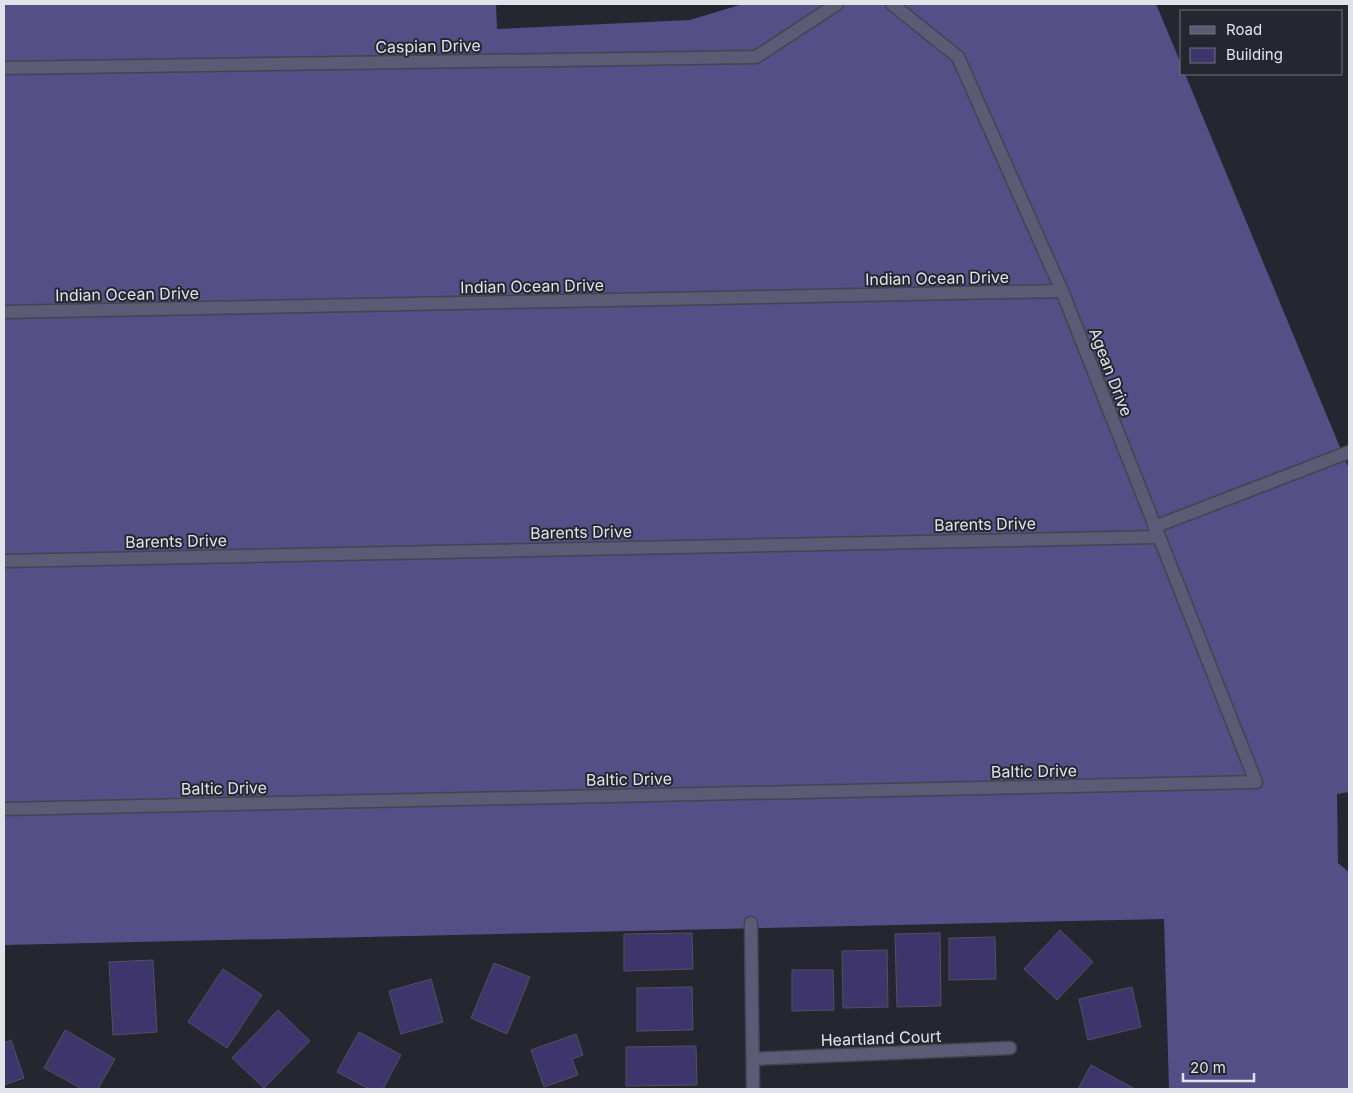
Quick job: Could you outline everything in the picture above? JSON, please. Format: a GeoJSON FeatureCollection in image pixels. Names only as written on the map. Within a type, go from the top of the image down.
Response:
{"type":"FeatureCollection","features":[{"type":"Feature","properties":{"kind":"street","name":"Caspian Drive"},"geometry":{"type":"LineString","coordinates":[[4,68],[756,57],[837,4]]}},
{"type":"Feature","properties":{"kind":"street","name":"Agean Drive"},"geometry":{"type":"LineString","coordinates":[[892,4],[958,57],[1062,291],[1256,782]]}},
{"type":"Feature","properties":{"kind":"street","name":"Indian Ocean Drive"},"geometry":{"type":"LineString","coordinates":[[4,312],[1062,291]]}},
{"type":"Feature","properties":{"kind":"street","name":"Barents Drive"},"geometry":{"type":"LineString","coordinates":[[4,560],[1156,532],[1349,452]]}},
{"type":"Feature","properties":{"kind":"street","name":"Baltic Drive"},"geometry":{"type":"LineString","coordinates":[[4,809],[1256,782]]}},
{"type":"Feature","properties":{"kind":"street"},"geometry":{"type":"LineString","coordinates":[[751,923],[753,1089]]}},
{"type":"Feature","properties":{"kind":"street","name":"Heartland Court"},"geometry":{"type":"LineString","coordinates":[[753,1059],[1010,1048]]}},
{"type":"Feature","properties":{"kind":"shaded area"},"geometry":{"type":"Polygon","coordinates":[[[4,4],[496,4],[497,29],[690,20],[743,4],[1156,4],[1180,61],[1180,75],[1185,75],[1349,469],[1349,792],[1337,794],[1338,863],[1349,872],[1349,1089],[1169,1089],[1164,919],[4,945],[4,4]]]}},
{"type":"Feature","properties":{"kind":"building"},"geometry":{"type":"Polygon","coordinates":[[[1060,930],[1093,962],[1057,1000],[1024,969],[1060,930]]]}},
{"type":"Feature","properties":{"kind":"building"},"geometry":{"type":"Polygon","coordinates":[[[692,933],[693,969],[624,971],[624,934],[692,933]]]}},
{"type":"Feature","properties":{"kind":"building"},"geometry":{"type":"Polygon","coordinates":[[[940,933],[941,1006],[897,1007],[895,934],[940,933]]]}},
{"type":"Feature","properties":{"kind":"building"},"geometry":{"type":"Polygon","coordinates":[[[995,937],[996,979],[949,980],[949,938],[995,937]]]}},
{"type":"Feature","properties":{"kind":"building"},"geometry":{"type":"Polygon","coordinates":[[[887,950],[888,1007],[843,1008],[842,951],[887,950]]]}},
{"type":"Feature","properties":{"kind":"building"},"geometry":{"type":"Polygon","coordinates":[[[153,960],[157,1032],[113,1035],[109,962],[153,960]]]}},
{"type":"Feature","properties":{"kind":"building"},"geometry":{"type":"Polygon","coordinates":[[[494,963],[530,977],[507,1034],[471,1018],[494,963]]]}},
{"type":"Feature","properties":{"kind":"building"},"geometry":{"type":"Polygon","coordinates":[[[223,969],[262,995],[227,1048],[188,1022],[223,969]]]}},
{"type":"Feature","properties":{"kind":"building"},"geometry":{"type":"Polygon","coordinates":[[[792,970],[833,970],[834,1010],[792,1011],[792,970]]]}},
{"type":"Feature","properties":{"kind":"building"},"geometry":{"type":"Polygon","coordinates":[[[431,979],[443,1022],[401,1034],[389,991],[431,979]]]}},
{"type":"Feature","properties":{"kind":"building"},"geometry":{"type":"Polygon","coordinates":[[[692,987],[693,1030],[637,1031],[637,988],[692,987]]]}},
{"type":"Feature","properties":{"kind":"building"},"geometry":{"type":"Polygon","coordinates":[[[1132,987],[1141,1027],[1088,1040],[1079,999],[1132,987]]]}},
{"type":"Feature","properties":{"kind":"building"},"geometry":{"type":"Polygon","coordinates":[[[278,1010],[310,1041],[264,1088],[232,1058],[278,1010]]]}},
{"type":"Feature","properties":{"kind":"building"},"geometry":{"type":"Polygon","coordinates":[[[65,1030],[115,1059],[98,1089],[82,1089],[44,1068],[65,1030]]]}},
{"type":"Feature","properties":{"kind":"building"},"geometry":{"type":"Polygon","coordinates":[[[359,1032],[401,1055],[383,1089],[369,1089],[337,1072],[359,1032]]]}},
{"type":"Feature","properties":{"kind":"building"},"geometry":{"type":"Polygon","coordinates":[[[576,1034],[583,1055],[572,1059],[578,1075],[544,1087],[531,1050],[576,1034]]]}},
{"type":"Feature","properties":{"kind":"building"},"geometry":{"type":"Polygon","coordinates":[[[11,1040],[24,1078],[4,1085],[4,1043],[11,1040]]]}},
{"type":"Feature","properties":{"kind":"building"},"geometry":{"type":"Polygon","coordinates":[[[696,1046],[697,1085],[626,1086],[626,1047],[696,1046]]]}},
{"type":"Feature","properties":{"kind":"building"},"geometry":{"type":"Polygon","coordinates":[[[1091,1065],[1135,1089],[1078,1089],[1091,1065]]]}}]}
